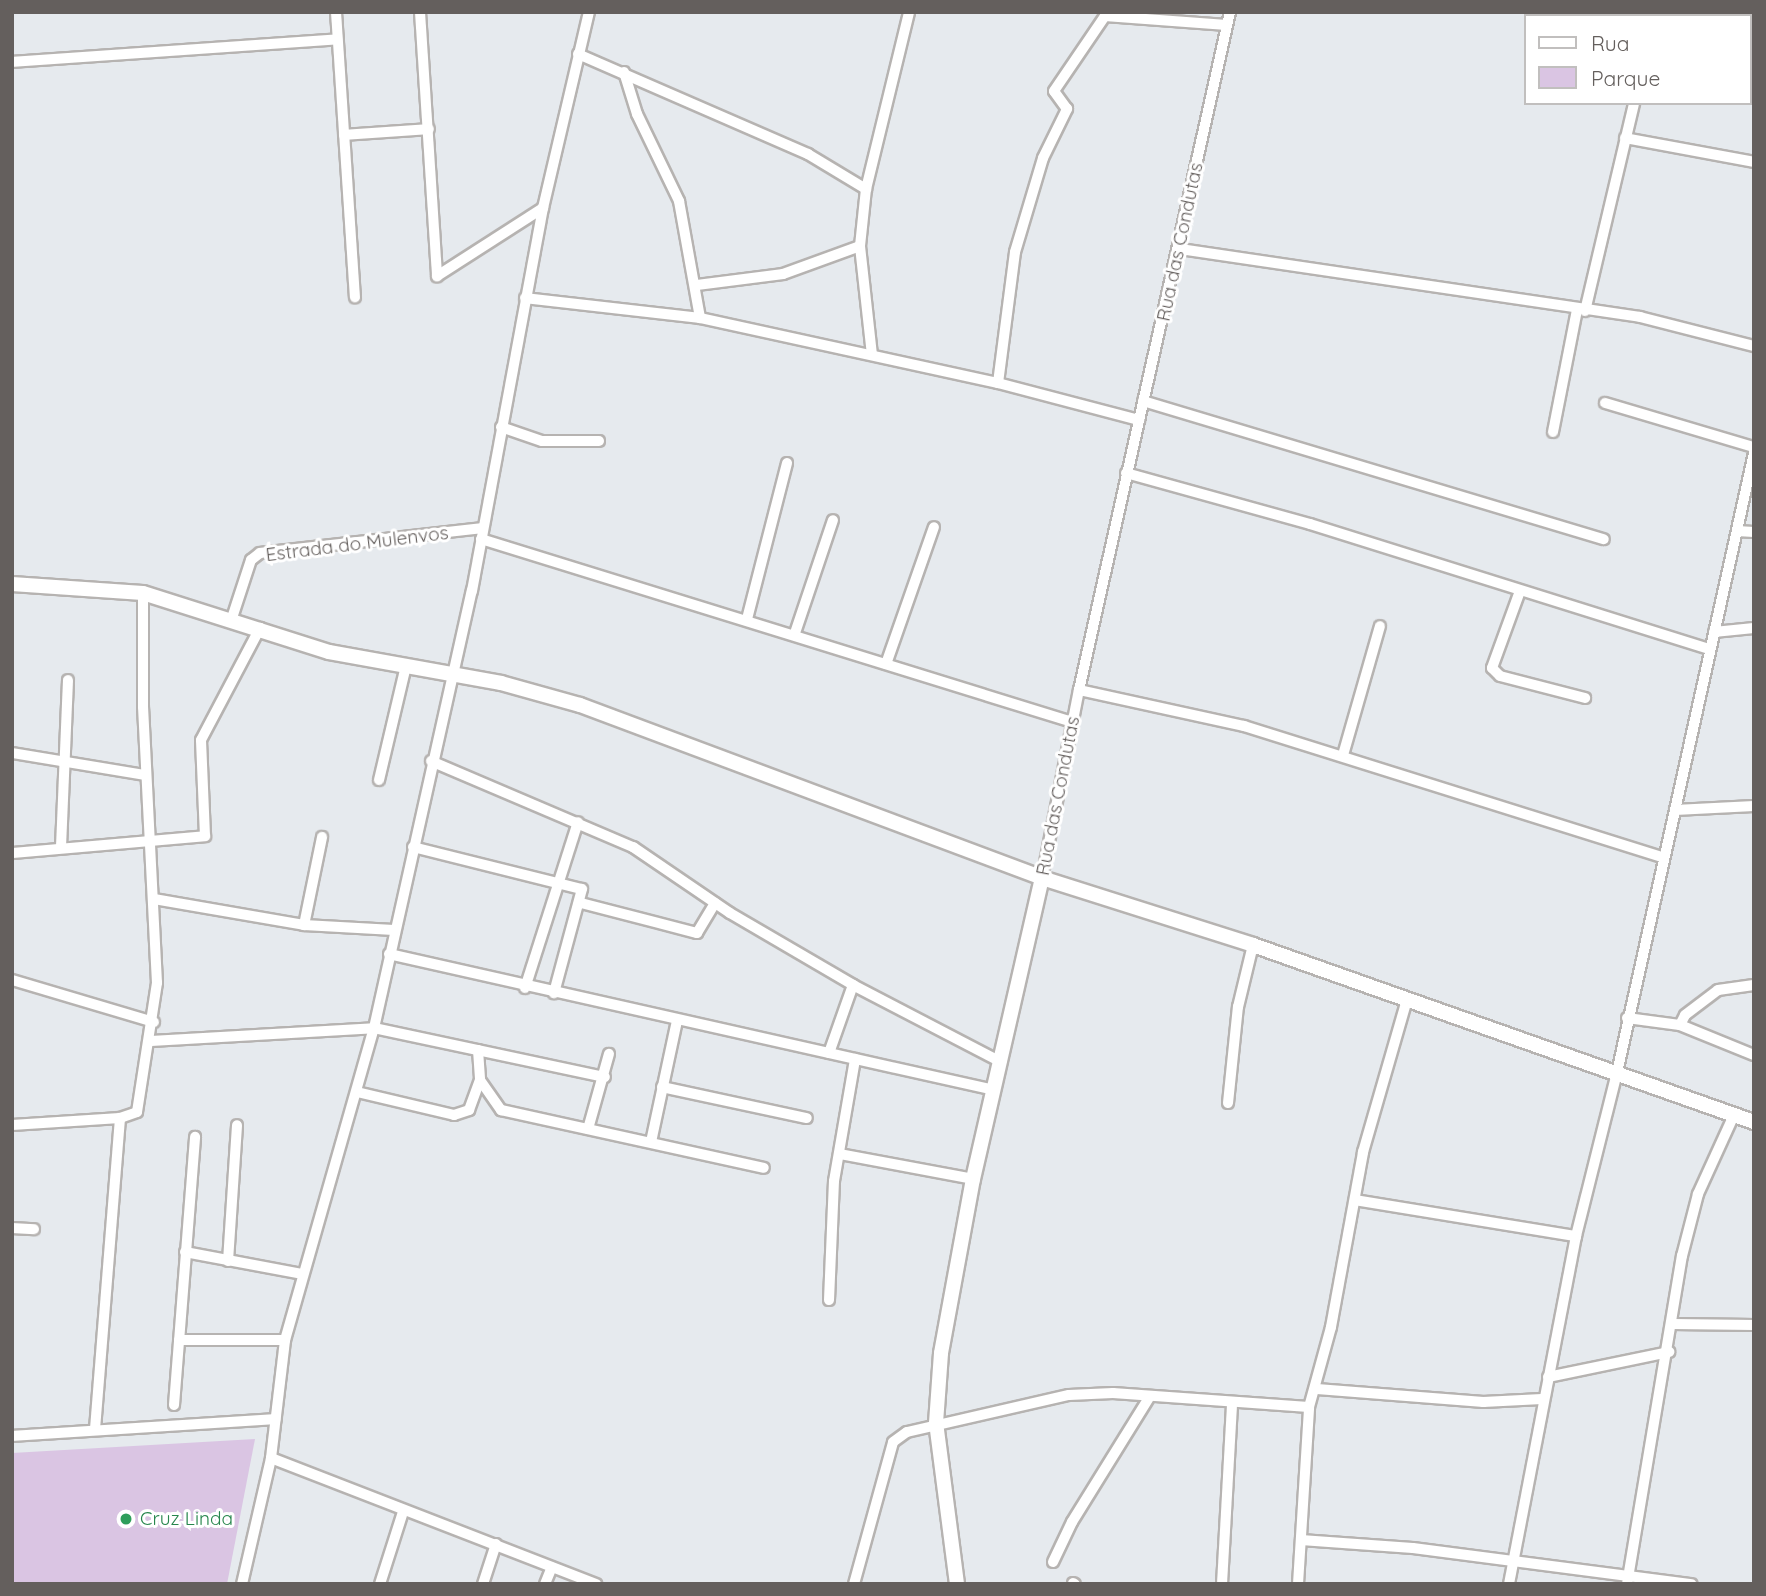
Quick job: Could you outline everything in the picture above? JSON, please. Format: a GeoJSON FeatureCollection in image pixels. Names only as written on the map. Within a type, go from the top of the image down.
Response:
{"type":"FeatureCollection","features":[{"type":"Feature","properties":{"kind":"street"},"geometry":{"type":"LineString","coordinates":[[336,12],[355,298]]}},
{"type":"Feature","properties":{"kind":"street"},"geometry":{"type":"LineString","coordinates":[[420,12],[437,276],[543,208]]}},
{"type":"Feature","properties":{"kind":"street"},"geometry":{"type":"LineString","coordinates":[[242,1584],[271,1458],[285,1340],[374,1028],[482,534],[543,208],[589,12]]}},
{"type":"Feature","properties":{"kind":"street"},"geometry":{"type":"LineString","coordinates":[[872,355],[860,246],[866,189],[909,12]]}},
{"type":"Feature","properties":{"kind":"street","name":"Rua das Condutas"},"geometry":{"type":"LineString","coordinates":[[957,1584],[936,1423],[941,1353],[973,1179],[1042,878],[1072,722],[1126,473],[1180,248],[1230,12]]}},
{"type":"Feature","properties":{"kind":"street"},"geometry":{"type":"LineString","coordinates":[[998,383],[1015,252],[1043,158],[1067,109],[1054,91],[1105,16],[1227,25]]}},
{"type":"Feature","properties":{"kind":"street"},"geometry":{"type":"LineString","coordinates":[[12,62],[337,39]]}},
{"type":"Feature","properties":{"kind":"street"},"geometry":{"type":"LineString","coordinates":[[578,54],[808,154],[866,189]]}},
{"type":"Feature","properties":{"kind":"street"},"geometry":{"type":"LineString","coordinates":[[624,72],[637,114],[679,201],[697,285],[699,318]]}},
{"type":"Feature","properties":{"kind":"street"},"geometry":{"type":"LineString","coordinates":[[1553,432],[1633,105]]}},
{"type":"Feature","properties":{"kind":"street"},"geometry":{"type":"LineString","coordinates":[[344,135],[429,130]]}},
{"type":"Feature","properties":{"kind":"street"},"geometry":{"type":"LineString","coordinates":[[1625,138],[1754,162]]}},
{"type":"Feature","properties":{"kind":"street"},"geometry":{"type":"LineString","coordinates":[[697,285],[783,274],[860,246]]}},
{"type":"Feature","properties":{"kind":"street"},"geometry":{"type":"LineString","coordinates":[[1180,248],[1581,311],[1640,317],[1754,346]]}},
{"type":"Feature","properties":{"kind":"street"},"geometry":{"type":"LineString","coordinates":[[525,298],[699,318],[998,383],[1139,420]]}},
{"type":"Feature","properties":{"kind":"street"},"geometry":{"type":"LineString","coordinates":[[1143,401],[1604,539]]}},
{"type":"Feature","properties":{"kind":"street"},"geometry":{"type":"LineString","coordinates":[[1605,403],[1754,447]]}},
{"type":"Feature","properties":{"kind":"street"},"geometry":{"type":"LineString","coordinates":[[501,427],[542,441],[599,441]]}},
{"type":"Feature","properties":{"kind":"street"},"geometry":{"type":"LineString","coordinates":[[1509,1584],[1542,1399],[1576,1236],[1616,1077],[1661,857],[1675,810],[1754,453]]}},
{"type":"Feature","properties":{"kind":"street"},"geometry":{"type":"LineString","coordinates":[[747,619],[787,463]]}},
{"type":"Feature","properties":{"kind":"street"},"geometry":{"type":"LineString","coordinates":[[1126,473],[1310,524],[1710,649]]}},
{"type":"Feature","properties":{"kind":"street"},"geometry":{"type":"LineString","coordinates":[[795,633],[833,520]]}},
{"type":"Feature","properties":{"kind":"street"},"geometry":{"type":"LineString","coordinates":[[886,664],[934,527]]}},
{"type":"Feature","properties":{"kind":"street"},"geometry":{"type":"LineString","coordinates":[[1737,531],[1754,532]]}},
{"type":"Feature","properties":{"kind":"street"},"geometry":{"type":"LineString","coordinates":[[482,534],[1072,722]]}},
{"type":"Feature","properties":{"kind":"street","name":"Estrada do Mulenvos"},"geometry":{"type":"LineString","coordinates":[[232,618],[251,561],[260,554],[482,534]]}},
{"type":"Feature","properties":{"kind":"street"},"geometry":{"type":"LineString","coordinates":[[12,584],[143,593],[232,618],[329,652],[501,682],[580,705],[1042,878],[1253,945],[1616,1077],[1754,1122]]}},
{"type":"Feature","properties":{"kind":"street"},"geometry":{"type":"LineString","coordinates":[[1520,591],[1492,668],[1500,676],[1584,698]]}},
{"type":"Feature","properties":{"kind":"street"},"geometry":{"type":"LineString","coordinates":[[12,1125],[120,1118],[137,1112],[155,1022],[154,900],[145,775],[143,593]]}},
{"type":"Feature","properties":{"kind":"street"},"geometry":{"type":"LineString","coordinates":[[1343,755],[1380,626]]}},
{"type":"Feature","properties":{"kind":"street"},"geometry":{"type":"LineString","coordinates":[[12,853],[205,836],[201,740],[260,628]]}},
{"type":"Feature","properties":{"kind":"street"},"geometry":{"type":"LineString","coordinates":[[1714,632],[1754,628]]}},
{"type":"Feature","properties":{"kind":"street"},"geometry":{"type":"LineString","coordinates":[[379,780],[406,666]]}},
{"type":"Feature","properties":{"kind":"street"},"geometry":{"type":"LineString","coordinates":[[61,847],[62,760],[68,680]]}},
{"type":"Feature","properties":{"kind":"street"},"geometry":{"type":"LineString","coordinates":[[1079,690],[1178,708],[1343,755],[1661,857]]}},
{"type":"Feature","properties":{"kind":"street"},"geometry":{"type":"LineString","coordinates":[[12,753],[145,775]]}},
{"type":"Feature","properties":{"kind":"street"},"geometry":{"type":"LineString","coordinates":[[431,761],[634,847],[715,903],[853,985],[1001,1062]]}},
{"type":"Feature","properties":{"kind":"street"},"geometry":{"type":"LineString","coordinates":[[1675,810],[1754,806]]}},
{"type":"Feature","properties":{"kind":"street"},"geometry":{"type":"LineString","coordinates":[[525,988],[555,881],[578,822]]}},
{"type":"Feature","properties":{"kind":"street"},"geometry":{"type":"LineString","coordinates":[[304,925],[322,837]]}},
{"type":"Feature","properties":{"kind":"street"},"geometry":{"type":"LineString","coordinates":[[413,847],[579,886],[581,903],[554,993]]}},
{"type":"Feature","properties":{"kind":"street"},"geometry":{"type":"LineString","coordinates":[[154,900],[304,925],[394,930]]}},
{"type":"Feature","properties":{"kind":"street"},"geometry":{"type":"LineString","coordinates":[[581,903],[697,933],[715,903]]}},
{"type":"Feature","properties":{"kind":"street"},"geometry":{"type":"LineString","coordinates":[[1228,1103],[1238,1007],[1253,945]]}},
{"type":"Feature","properties":{"kind":"street"},"geometry":{"type":"LineString","coordinates":[[389,954],[525,988],[994,1090]]}},
{"type":"Feature","properties":{"kind":"street"},"geometry":{"type":"LineString","coordinates":[[12,980],[155,1022]]}},
{"type":"Feature","properties":{"kind":"street"},"geometry":{"type":"LineString","coordinates":[[829,1053],[853,985]]}},
{"type":"Feature","properties":{"kind":"street"},"geometry":{"type":"LineString","coordinates":[[1679,1025],[1685,1015],[1718,990],[1754,985]]}},
{"type":"Feature","properties":{"kind":"street"},"geometry":{"type":"LineString","coordinates":[[1298,1584],[1309,1407],[1317,1389],[1384,1071],[1407,1000]]}},
{"type":"Feature","properties":{"kind":"street"},"geometry":{"type":"LineString","coordinates":[[1627,1018],[1679,1025],[1754,1055]]}},
{"type":"Feature","properties":{"kind":"street"},"geometry":{"type":"LineString","coordinates":[[651,1142],[677,1021]]}},
{"type":"Feature","properties":{"kind":"street"},"geometry":{"type":"LineString","coordinates":[[151,1041],[374,1028],[605,1077]]}},
{"type":"Feature","properties":{"kind":"street"},"geometry":{"type":"LineString","coordinates":[[357,1092],[453,1115],[469,1110],[480,1080],[478,1050]]}},
{"type":"Feature","properties":{"kind":"street"},"geometry":{"type":"LineString","coordinates":[[589,1129],[609,1054]]}},
{"type":"Feature","properties":{"kind":"street"},"geometry":{"type":"LineString","coordinates":[[829,1300],[831,1222],[855,1059]]}},
{"type":"Feature","properties":{"kind":"street"},"geometry":{"type":"LineString","coordinates":[[480,1080],[501,1110],[764,1168]]}},
{"type":"Feature","properties":{"kind":"street"},"geometry":{"type":"LineString","coordinates":[[662,1087],[807,1118]]}},
{"type":"Feature","properties":{"kind":"street"},"geometry":{"type":"LineString","coordinates":[[1628,1579],[1669,1352],[1682,1256],[1698,1194],[1734,1115]]}},
{"type":"Feature","properties":{"kind":"street"},"geometry":{"type":"LineString","coordinates":[[95,1429],[120,1118]]}},
{"type":"Feature","properties":{"kind":"street"},"geometry":{"type":"LineString","coordinates":[[228,1261],[237,1125]]}},
{"type":"Feature","properties":{"kind":"street"},"geometry":{"type":"LineString","coordinates":[[174,1405],[195,1137]]}},
{"type":"Feature","properties":{"kind":"street"},"geometry":{"type":"LineString","coordinates":[[840,1154],[973,1179]]}},
{"type":"Feature","properties":{"kind":"street"},"geometry":{"type":"LineString","coordinates":[[1355,1200],[1576,1236]]}},
{"type":"Feature","properties":{"kind":"street"},"geometry":{"type":"LineString","coordinates":[[12,1228],[34,1229]]}},
{"type":"Feature","properties":{"kind":"street"},"geometry":{"type":"LineString","coordinates":[[185,1252],[303,1274]]}},
{"type":"Feature","properties":{"kind":"street"},"geometry":{"type":"LineString","coordinates":[[1672,1324],[1754,1325]]}},
{"type":"Feature","properties":{"kind":"street"},"geometry":{"type":"LineString","coordinates":[[179,1340],[285,1340]]}},
{"type":"Feature","properties":{"kind":"street"},"geometry":{"type":"LineString","coordinates":[[1548,1377],[1669,1352]]}},
{"type":"Feature","properties":{"kind":"street"},"geometry":{"type":"LineString","coordinates":[[1317,1389],[1483,1402],[1542,1399]]}},
{"type":"Feature","properties":{"kind":"street"},"geometry":{"type":"LineString","coordinates":[[854,1584],[894,1442],[899,1435],[936,1423],[1069,1395],[1150,1396],[1232,1404],[1309,1407]]}},
{"type":"Feature","properties":{"kind":"street"},"geometry":{"type":"LineString","coordinates":[[1053,1562],[1072,1522],[1150,1396]]}},
{"type":"Feature","properties":{"kind":"street"},"geometry":{"type":"LineString","coordinates":[[1222,1584],[1232,1404]]}},
{"type":"Feature","properties":{"kind":"street"},"geometry":{"type":"LineString","coordinates":[[12,1436],[275,1419]]}},
{"type":"Feature","properties":{"kind":"street"},"geometry":{"type":"LineString","coordinates":[[271,1458],[403,1512],[496,1544],[596,1584]]}},
{"type":"Feature","properties":{"kind":"street"},"geometry":{"type":"LineString","coordinates":[[380,1584],[403,1512]]}},
{"type":"Feature","properties":{"kind":"street"},"geometry":{"type":"LineString","coordinates":[[1301,1540],[1513,1560],[1628,1579],[1692,1584]]}},
{"type":"Feature","properties":{"kind":"street"},"geometry":{"type":"LineString","coordinates":[[483,1584],[496,1544]]}},
{"type":"Feature","properties":{"kind":"street"},"geometry":{"type":"LineString","coordinates":[[545,1584],[552,1567]]}},
{"type":"Feature","properties":{"kind":"green space","name":"Cruz Linda"},"geometry":{"type":"Polygon","coordinates":[[[255,1439],[227,1584],[12,1584],[12,1453],[255,1439]]]}},
{"type":"Feature","properties":{"kind":"place","name":"Cruz Linda"},"geometry":{"type":"Point","coordinates":[126,1519]}}]}
